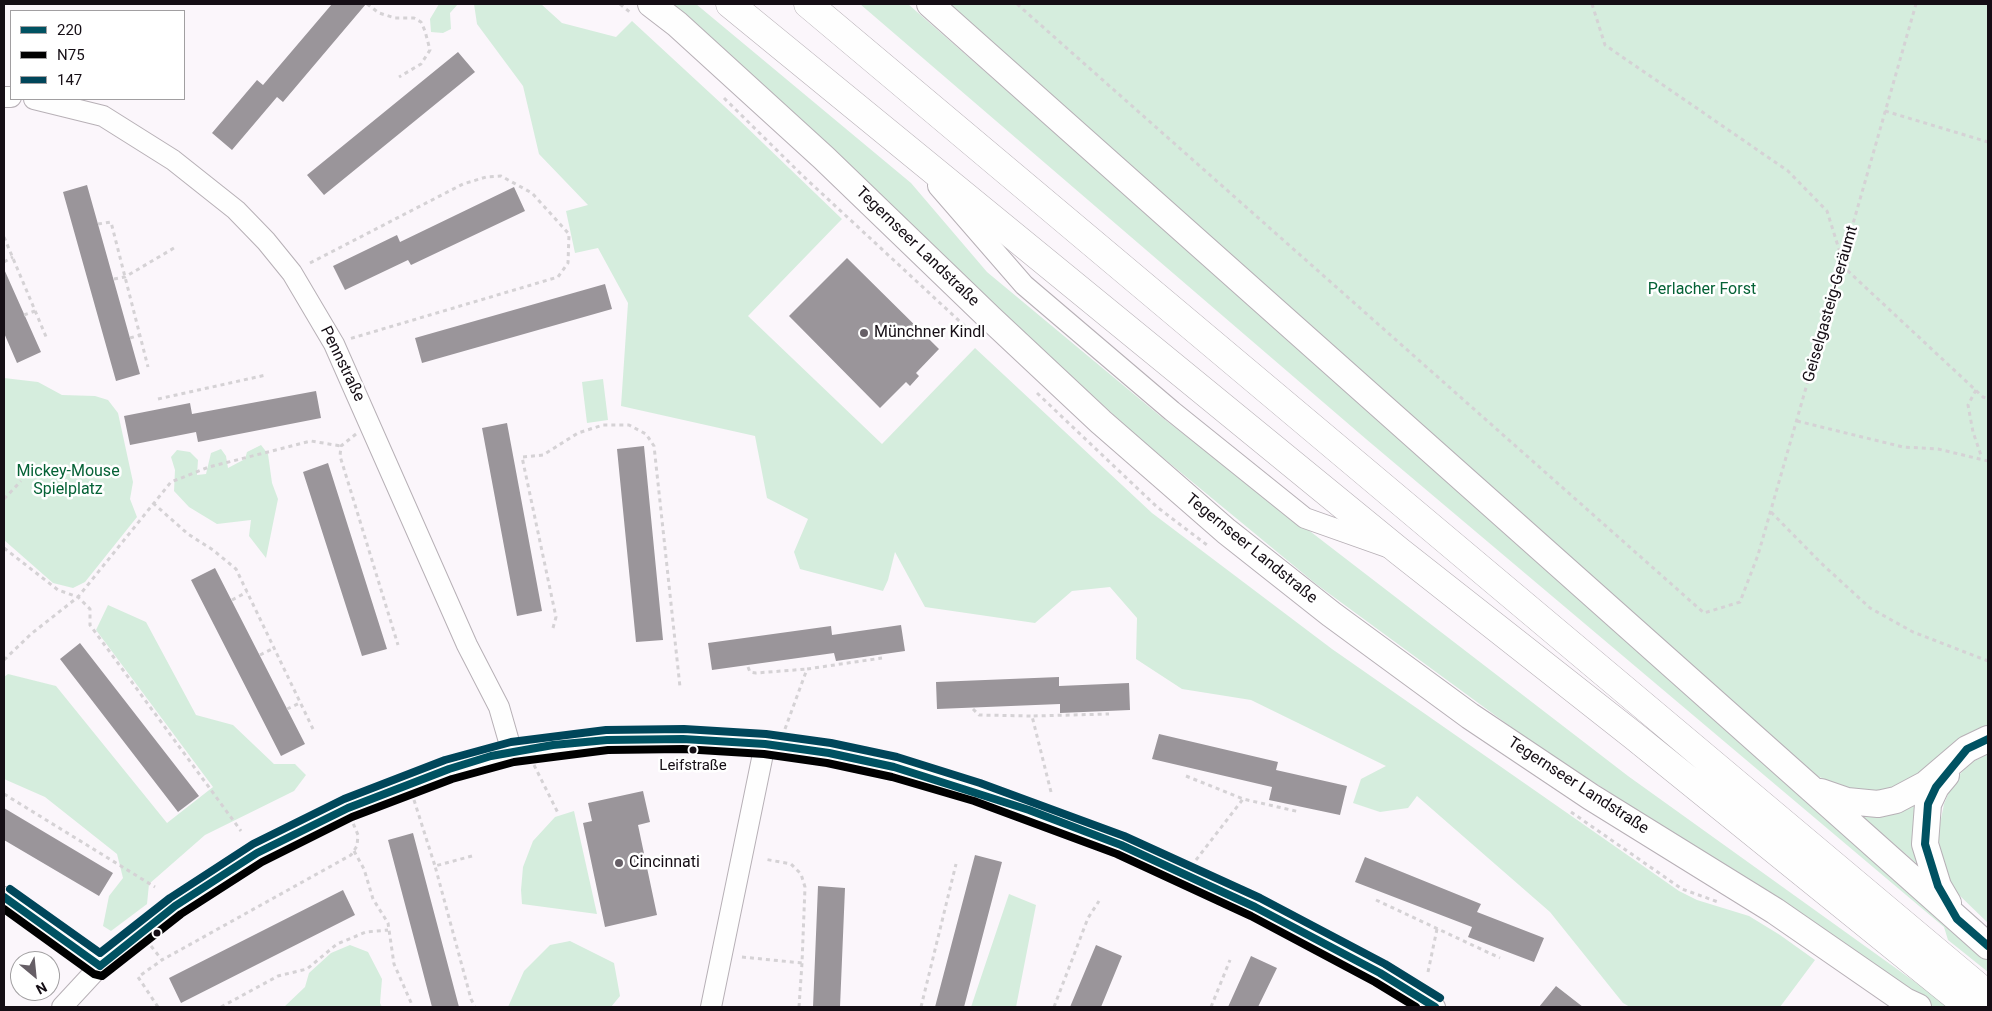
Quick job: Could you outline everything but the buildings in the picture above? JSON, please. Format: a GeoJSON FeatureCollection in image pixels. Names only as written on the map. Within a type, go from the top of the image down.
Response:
{"type":"FeatureCollection","features":[{"type":"Feature","properties":{"kind":"highway"},"geometry":{"type":"LineString","coordinates":[[730,4],[1399,551],[1648,747],[1961,1000]]}},
{"type":"Feature","properties":{"kind":"highway"},"geometry":{"type":"LineString","coordinates":[[808,4],[1988,995]]}},
{"type":"Feature","properties":{"kind":"main road","name":"Tegernseer Landstraße"},"geometry":{"type":"LineString","coordinates":[[651,4],[676,24],[824,158],[1046,370],[1226,531],[1331,614],[1470,716],[1591,797],[1775,911],[1911,1005]]}},
{"type":"Feature","properties":{"kind":"main road"},"geometry":{"type":"LineString","coordinates":[[930,4],[1988,946]]}},
{"type":"Feature","properties":{"kind":"main road"},"geometry":{"type":"LineString","coordinates":[[1815,790],[1847,802],[1878,804],[1896,800],[1911,794],[1926,784],[1978,744]]}},
{"type":"Feature","properties":{"kind":"main road"},"geometry":{"type":"LineString","coordinates":[[1957,919],[1938,886],[1929,863],[1925,844],[1925,820],[1928,804],[1936,787],[1978,744]]}},
{"type":"Feature","properties":{"kind":"street","name":"Pennstraße"},"geometry":{"type":"LineString","coordinates":[[38,100],[104,116],[173,160],[223,198],[266,241],[292,273],[334,344],[371,423],[467,646],[499,707],[512,752]]}},
{"type":"Feature","properties":{"kind":"street"},"geometry":{"type":"LineString","coordinates":[[908,150],[1024,285],[1172,411],[1305,518],[1399,551]]}},
{"type":"Feature","properties":{"kind":"street"},"geometry":{"type":"LineString","coordinates":[[62,1007],[100,966],[175,906],[249,858],[348,808],[449,769],[512,752],[580,743],[654,739],[765,744],[829,753],[894,767],[977,792],[1121,845],[1255,907],[1380,973],[1435,1007]]}},
{"type":"Feature","properties":{"kind":"street"},"geometry":{"type":"LineString","coordinates":[[712,1007],[765,744]]}},
{"type":"Feature","properties":{"kind":"street"},"geometry":{"type":"LineString","coordinates":[[4,898],[100,966]]}},
{"type":"Feature","properties":{"kind":"path"},"geometry":{"type":"LineString","coordinates":[[367,4],[379,12],[395,18],[414,18],[421,22],[425,31],[430,50],[421,64],[399,77]]}},
{"type":"Feature","properties":{"kind":"path","name":"Geiselgasteig-Geräumt"},"geometry":{"type":"LineString","coordinates":[[1017,4],[1704,613],[1740,602],[1771,511],[1916,4]]}},
{"type":"Feature","properties":{"kind":"path"},"geometry":{"type":"LineString","coordinates":[[1592,4],[1605,44],[1794,178],[1827,212],[1843,262],[1848,271],[1988,399]]}},
{"type":"Feature","properties":{"kind":"path"},"geometry":{"type":"LineString","coordinates":[[1885,111],[1988,142]]}},
{"type":"Feature","properties":{"kind":"path"},"geometry":{"type":"LineString","coordinates":[[310,263],[463,184],[486,177],[502,176],[532,193],[569,234],[568,263],[558,277],[334,344]]}},
{"type":"Feature","properties":{"kind":"path"},"geometry":{"type":"LineString","coordinates":[[98,224],[111,222],[148,367]]}},
{"type":"Feature","properties":{"kind":"path"},"geometry":{"type":"LineString","coordinates":[[4,237],[47,339]]}},
{"type":"Feature","properties":{"kind":"path"},"geometry":{"type":"LineString","coordinates":[[114,279],[125,277],[174,248]]}},
{"type":"Feature","properties":{"kind":"path"},"geometry":{"type":"LineString","coordinates":[[4,262],[13,257]]}},
{"type":"Feature","properties":{"kind":"path"},"geometry":{"type":"LineString","coordinates":[[24,316],[35,311]]}},
{"type":"Feature","properties":{"kind":"path"},"geometry":{"type":"LineString","coordinates":[[130,338],[140,336]]}},
{"type":"Feature","properties":{"kind":"path"},"geometry":{"type":"LineString","coordinates":[[158,399],[266,375]]}},
{"type":"Feature","properties":{"kind":"path"},"geometry":{"type":"LineString","coordinates":[[1976,390],[1968,405],[1973,432],[1982,459]]}},
{"type":"Feature","properties":{"kind":"path"},"geometry":{"type":"LineString","coordinates":[[1797,421],[1903,447],[1938,449],[1988,461]]}},
{"type":"Feature","properties":{"kind":"path"},"geometry":{"type":"LineString","coordinates":[[4,660],[31,634],[78,597],[171,482],[209,467],[310,441],[341,446],[371,423]]}},
{"type":"Feature","properties":{"kind":"path"},"geometry":{"type":"LineString","coordinates":[[554,628],[556,617],[522,457],[543,454],[578,433],[603,425],[629,425],[646,434],[654,446],[680,687]]}},
{"type":"Feature","properties":{"kind":"path"},"geometry":{"type":"LineString","coordinates":[[341,446],[340,456],[398,645]]}},
{"type":"Feature","properties":{"kind":"path"},"geometry":{"type":"LineString","coordinates":[[4,499],[21,481]]}},
{"type":"Feature","properties":{"kind":"path"},"geometry":{"type":"LineString","coordinates":[[153,503],[188,534],[213,550],[236,569],[312,729]]}},
{"type":"Feature","properties":{"kind":"path"},"geometry":{"type":"LineString","coordinates":[[1771,511],[1821,563],[1870,608],[1912,632],[1988,661]]}},
{"type":"Feature","properties":{"kind":"path"},"geometry":{"type":"LineString","coordinates":[[4,548],[58,590],[78,597],[90,609],[90,625],[241,831]]}},
{"type":"Feature","properties":{"kind":"path"},"geometry":{"type":"LineString","coordinates":[[232,600],[247,592]]}},
{"type":"Feature","properties":{"kind":"path"},"geometry":{"type":"LineString","coordinates":[[260,655],[274,648]]}},
{"type":"Feature","properties":{"kind":"path"},"geometry":{"type":"LineString","coordinates":[[748,667],[750,672],[756,673],[808,669],[882,658]]}},
{"type":"Feature","properties":{"kind":"path"},"geometry":{"type":"LineString","coordinates":[[785,729],[808,669]]}},
{"type":"Feature","properties":{"kind":"path"},"geometry":{"type":"LineString","coordinates":[[288,709],[300,703]]}},
{"type":"Feature","properties":{"kind":"path"},"geometry":{"type":"LineString","coordinates":[[973,709],[978,715],[1109,714]]}},
{"type":"Feature","properties":{"kind":"path"},"geometry":{"type":"LineString","coordinates":[[1032,716],[1051,792]]}},
{"type":"Feature","properties":{"kind":"path"},"geometry":{"type":"LineString","coordinates":[[533,764],[559,815]]}},
{"type":"Feature","properties":{"kind":"path"},"geometry":{"type":"LineString","coordinates":[[1186,776],[1243,799],[1300,812]]}},
{"type":"Feature","properties":{"kind":"path"},"geometry":{"type":"LineString","coordinates":[[4,794],[155,887]]}},
{"type":"Feature","properties":{"kind":"path"},"geometry":{"type":"LineString","coordinates":[[414,799],[436,866],[471,1000],[475,1007]]}},
{"type":"Feature","properties":{"kind":"path"},"geometry":{"type":"LineString","coordinates":[[1194,863],[1243,799]]}},
{"type":"Feature","properties":{"kind":"path"},"geometry":{"type":"LineString","coordinates":[[158,1007],[138,977],[162,960],[351,855],[358,846],[358,835],[348,808]]}},
{"type":"Feature","properties":{"kind":"path"},"geometry":{"type":"LineString","coordinates":[[354,851],[364,869],[372,899],[388,923],[394,964],[413,1007]]}},
{"type":"Feature","properties":{"kind":"path"},"geometry":{"type":"LineString","coordinates":[[436,866],[472,856]]}},
{"type":"Feature","properties":{"kind":"path"},"geometry":{"type":"LineString","coordinates":[[764,859],[791,864],[801,874],[806,887],[799,1007]]}},
{"type":"Feature","properties":{"kind":"path"},"geometry":{"type":"LineString","coordinates":[[921,1007],[956,864]]}},
{"type":"Feature","properties":{"kind":"path"},"geometry":{"type":"LineString","coordinates":[[1376,900],[1500,958]]}},
{"type":"Feature","properties":{"kind":"path"},"geometry":{"type":"LineString","coordinates":[[1054,1007],[1088,918],[1099,901]]}},
{"type":"Feature","properties":{"kind":"path"},"geometry":{"type":"LineString","coordinates":[[1428,972],[1437,929]]}},
{"type":"Feature","properties":{"kind":"path"},"geometry":{"type":"LineString","coordinates":[[221,1007],[278,976],[307,969],[337,944],[366,932],[388,930]]}},
{"type":"Feature","properties":{"kind":"path"},"geometry":{"type":"LineString","coordinates":[[152,946],[162,960]]}},
{"type":"Feature","properties":{"kind":"path"},"geometry":{"type":"LineString","coordinates":[[742,957],[802,963]]}},
{"type":"Feature","properties":{"kind":"path"},"geometry":{"type":"LineString","coordinates":[[1211,1007],[1230,960]]}},
{"type":"Feature","properties":{"kind":"green space"},"geometry":{"type":"Polygon","coordinates":[[[439,4],[458,4],[450,13],[451,29],[443,33],[431,32],[430,19],[439,4]]]}},
{"type":"Feature","properties":{"kind":"green space"},"geometry":{"type":"Polygon","coordinates":[[[474,4],[541,4],[562,23],[616,37],[632,21],[842,219],[748,316],[882,444],[975,348],[1152,513],[1332,649],[1679,891],[1697,900],[1749,916],[1815,960],[1780,1007],[1630,1007],[1623,1003],[1550,912],[1417,796],[1408,808],[1380,812],[1353,803],[1361,779],[1386,766],[1251,700],[1182,689],[1136,659],[1137,618],[1110,587],[1072,591],[1035,623],[925,607],[895,552],[888,580],[883,591],[800,569],[794,552],[808,519],[767,498],[755,436],[621,406],[628,303],[598,248],[575,253],[566,211],[588,205],[539,154],[523,86],[477,24],[474,4]]]}},
{"type":"Feature","properties":{"kind":"green space"},"geometry":{"type":"Polygon","coordinates":[[[664,4],[696,4],[911,183],[987,272],[1159,415],[1628,776],[1922,987],[1958,1007],[1934,1007],[1841,943],[1526,738],[1316,584],[1139,438],[664,4]]]}},
{"type":"Feature","properties":{"kind":"green space"},"geometry":{"type":"Polygon","coordinates":[[[860,4],[908,4],[1402,437],[1988,959],[1988,972],[1948,940],[1944,927],[1366,439],[860,4]]]}},
{"type":"Feature","properties":{"kind":"green space","name":"Perlacher Forst"},"geometry":{"type":"Polygon","coordinates":[[[948,4],[1988,4],[1988,727],[1926,772],[1887,791],[1854,792],[1817,776],[948,4]]]}},
{"type":"Feature","properties":{"kind":"green space","name":"Mickey-Mouse Spielplatz"},"geometry":{"type":"Polygon","coordinates":[[[4,378],[38,382],[62,395],[95,396],[108,400],[118,413],[133,482],[130,499],[137,517],[85,582],[73,588],[53,583],[4,540],[4,378]]]}},
{"type":"Feature","properties":{"kind":"green space"},"geometry":{"type":"Polygon","coordinates":[[[603,379],[608,420],[587,423],[582,382],[603,379]]]}},
{"type":"Feature","properties":{"kind":"green space"},"geometry":{"type":"Polygon","coordinates":[[[261,445],[268,454],[272,483],[278,499],[266,558],[249,536],[251,520],[217,524],[189,507],[174,491],[175,470],[171,457],[177,450],[190,452],[198,460],[197,475],[206,474],[211,453],[221,449],[226,456],[228,468],[245,459],[247,452],[261,445]]]}},
{"type":"Feature","properties":{"kind":"green space"},"geometry":{"type":"Polygon","coordinates":[[[108,605],[146,622],[196,715],[233,725],[274,764],[295,764],[306,775],[294,791],[205,835],[149,884],[147,904],[111,931],[103,926],[109,896],[123,878],[117,854],[45,797],[4,779],[4,677],[8,674],[56,686],[167,823],[213,787],[96,630],[108,605]]]}},
{"type":"Feature","properties":{"kind":"green space"},"geometry":{"type":"Polygon","coordinates":[[[1988,753],[1988,923],[1957,893],[1948,878],[1941,856],[1938,834],[1944,804],[1953,782],[1969,764],[1988,753]]]}},
{"type":"Feature","properties":{"kind":"green space"},"geometry":{"type":"Polygon","coordinates":[[[1924,793],[1923,869],[1857,812],[1924,793]]]}},
{"type":"Feature","properties":{"kind":"green space"},"geometry":{"type":"Polygon","coordinates":[[[574,811],[597,914],[522,904],[523,867],[533,841],[555,817],[574,811]]]}},
{"type":"Feature","properties":{"kind":"green space"},"geometry":{"type":"Polygon","coordinates":[[[1009,894],[1036,905],[1016,1007],[971,1007],[1009,894]]]}},
{"type":"Feature","properties":{"kind":"green space"},"geometry":{"type":"Polygon","coordinates":[[[570,941],[614,963],[620,996],[611,1007],[508,1007],[524,971],[550,945],[570,941]]]}},
{"type":"Feature","properties":{"kind":"green space"},"geometry":{"type":"Polygon","coordinates":[[[350,945],[368,952],[382,979],[380,1003],[382,1007],[284,1007],[305,987],[309,973],[331,953],[350,945]]]}},
{"type":"Feature","properties":{"kind":"transit line","name":"147"},"geometry":{"type":"LineString","coordinates":[[10,889],[100,953],[170,898],[253,844],[344,799],[445,760],[511,742],[606,730],[684,729],[766,734],[831,743],[897,757],[980,783],[1124,836],[1260,898],[1385,964],[1440,998]]}},
{"type":"Feature","properties":{"kind":"transit line","name":"220"},"geometry":{"type":"LineString","coordinates":[[100,966],[175,906],[257,853],[348,808],[449,769],[491,756],[553,745],[607,740],[683,739],[765,744],[829,753],[894,767],[1029,810],[1121,845],[1255,907],[1380,973],[1435,1007]]}},
{"type":"Feature","properties":{"kind":"transit line","name":"220"},"geometry":{"type":"LineString","coordinates":[[1988,739],[1967,749],[1936,787],[1928,804],[1925,844],[1938,886],[1957,919],[1988,946]]}},
{"type":"Feature","properties":{"kind":"transit line","name":"N75"},"geometry":{"type":"LineString","coordinates":[[4,909],[94,974],[102,976],[181,914],[262,862],[352,817],[452,779],[514,762],[608,750],[683,749],[764,754],[827,763],[892,777],[974,801],[1117,854],[1251,916],[1375,982],[1416,1007]]}},
{"type":"Feature","properties":{"kind":"transit line","name":"220"},"geometry":{"type":"LineString","coordinates":[[4,897],[100,966]]}},
{"type":"Feature","properties":{"kind":"place","name":"Münchner Kindl"},"geometry":{"type":"Point","coordinates":[864,333]}},
{"type":"Feature","properties":{"kind":"place","name":"Leifstraße"},"geometry":{"type":"Point","coordinates":[693,750]}},
{"type":"Feature","properties":{"kind":"place","name":"Cincinnati"},"geometry":{"type":"Point","coordinates":[619,863]}}]}
